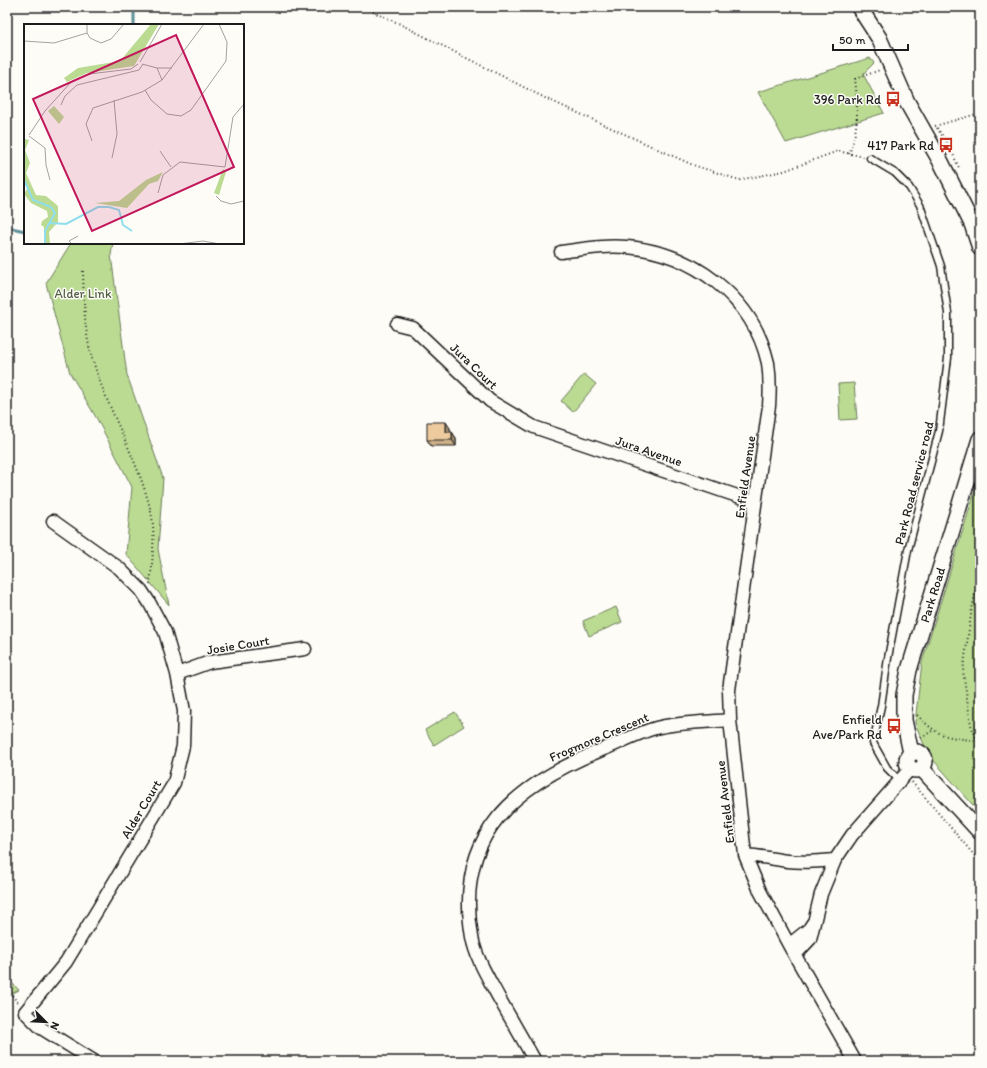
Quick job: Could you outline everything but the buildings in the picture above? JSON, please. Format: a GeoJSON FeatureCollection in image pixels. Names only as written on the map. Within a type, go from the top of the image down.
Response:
{"type":"FeatureCollection","features":[{"type":"Feature","properties":{"kind":"street"},"geometry":{"type":"LineString","coordinates":[[859,7],[879,38],[907,102],[972,224],[980,248]]}},
{"type":"Feature","properties":{"kind":"street","name":"Enfield Avenue"},"geometry":{"type":"LineString","coordinates":[[561,252],[608,246],[628,247],[659,253],[697,268],[722,286],[733,297],[755,329],[768,364],[769,406],[731,671],[728,703],[745,855],[760,891],[855,1061]]}},
{"type":"Feature","properties":{"kind":"street","name":"Jura Court"},"geometry":{"type":"LineString","coordinates":[[397,324],[413,328],[490,401],[534,427]]}},
{"type":"Feature","properties":{"kind":"street","name":"Jura Avenue"},"geometry":{"type":"LineString","coordinates":[[534,427],[755,502]]}},
{"type":"Feature","properties":{"kind":"street","name":"Park Road"},"geometry":{"type":"LineString","coordinates":[[916,769],[906,761],[911,753],[904,720],[904,695],[908,670],[980,439]]}},
{"type":"Feature","properties":{"kind":"street","name":"Alder Court"},"geometry":{"type":"LineString","coordinates":[[25,1012],[66,962],[174,783],[184,746],[184,711],[177,674],[165,632],[149,602],[141,590],[119,568],[53,522]]}},
{"type":"Feature","properties":{"kind":"street","name":"Josie Court"},"geometry":{"type":"LineString","coordinates":[[177,674],[210,662],[305,649]]}},
{"type":"Feature","properties":{"kind":"street","name":"Frogmore Crescent"},"geometry":{"type":"LineString","coordinates":[[535,1061],[488,978],[472,938],[469,899],[470,880],[479,848],[485,835],[506,807],[518,795],[537,781],[575,760],[659,727],[730,720]]}},
{"type":"Feature","properties":{"kind":"street"},"geometry":{"type":"LineString","coordinates":[[792,950],[809,929],[814,920],[821,894],[835,860],[844,845],[899,780],[916,769],[980,832]]}},
{"type":"Feature","properties":{"kind":"street","name":"Enfield Avenue"},"geometry":{"type":"LineString","coordinates":[[745,855],[766,856],[787,861],[809,862],[835,860]]}},
{"type":"Feature","properties":{"kind":"street"},"geometry":{"type":"LineString","coordinates":[[25,1012],[41,1028],[94,1061]]}},
{"type":"Feature","properties":{"kind":"lane","name":"Park Road service road"},"geometry":{"type":"LineString","coordinates":[[870,158],[895,173],[909,187],[920,205],[941,266],[948,313],[948,358],[939,431],[908,550],[888,658],[881,706],[873,743],[887,768],[899,780]]}},
{"type":"Feature","properties":{"kind":"path"},"geometry":{"type":"LineString","coordinates":[[362,7],[398,23],[545,98],[693,165],[739,180],[784,171],[838,151],[870,158]]}},
{"type":"Feature","properties":{"kind":"path"},"geometry":{"type":"LineString","coordinates":[[849,154],[855,138],[858,108],[854,79],[892,66]]}},
{"type":"Feature","properties":{"kind":"path"},"geometry":{"type":"LineString","coordinates":[[922,130],[980,113]]}},
{"type":"Feature","properties":{"kind":"path"},"geometry":{"type":"LineString","coordinates":[[83,271],[84,313],[94,366],[109,405],[132,453],[151,512],[152,557],[149,602]]}},
{"type":"Feature","properties":{"kind":"path"},"geometry":{"type":"LineString","coordinates":[[979,742],[971,725],[962,671],[972,608],[980,572]]}},
{"type":"Feature","properties":{"kind":"path"},"geometry":{"type":"LineString","coordinates":[[916,715],[928,726],[943,736],[979,742]]}},
{"type":"Feature","properties":{"kind":"path"},"geometry":{"type":"LineString","coordinates":[[7,989],[25,1012]]}},
{"type":"Feature","properties":{"kind":"green space"},"geometry":{"type":"Polygon","coordinates":[[[870,58],[874,63],[863,74],[884,113],[786,143],[758,92],[870,58]]]}},
{"type":"Feature","properties":{"kind":"green space","name":"Alder Link"},"geometry":{"type":"Polygon","coordinates":[[[70,244],[113,244],[111,255],[127,375],[163,478],[158,549],[169,605],[126,554],[132,487],[97,419],[70,373],[46,283],[70,244]]]}},
{"type":"Feature","properties":{"kind":"green space"},"geometry":{"type":"Polygon","coordinates":[[[584,374],[596,384],[573,412],[561,401],[584,374]]]}},
{"type":"Feature","properties":{"kind":"green space"},"geometry":{"type":"Polygon","coordinates":[[[854,383],[857,419],[840,420],[838,384],[854,383]]]}},
{"type":"Feature","properties":{"kind":"green space"},"geometry":{"type":"Polygon","coordinates":[[[980,475],[980,813],[928,754],[915,723],[922,662],[980,475]]]}},
{"type":"Feature","properties":{"kind":"green space"},"geometry":{"type":"Polygon","coordinates":[[[616,607],[622,622],[589,636],[583,621],[616,607]]]}},
{"type":"Feature","properties":{"kind":"green space"},"geometry":{"type":"Polygon","coordinates":[[[455,712],[464,726],[434,745],[425,730],[455,712]]]}},
{"type":"Feature","properties":{"kind":"green space"},"geometry":{"type":"Polygon","coordinates":[[[7,978],[19,990],[7,996],[7,978]]]}},
{"type":"Feature","properties":{"kind":"waterway"},"geometry":{"type":"LineString","coordinates":[[134,7],[134,24]]}},
{"type":"Feature","properties":{"kind":"waterway"},"geometry":{"type":"LineString","coordinates":[[7,227],[24,231]]}},
{"type":"Feature","properties":{"kind":"place","name":"396 Park Rd"},"geometry":{"type":"Point","coordinates":[893,99]}},
{"type":"Feature","properties":{"kind":"place","name":"417 Park Rd"},"geometry":{"type":"Point","coordinates":[946,145]}},
{"type":"Feature","properties":{"kind":"place","name":"Enfield Ave/Park Rd"},"geometry":{"type":"Point","coordinates":[894,726]}}]}
